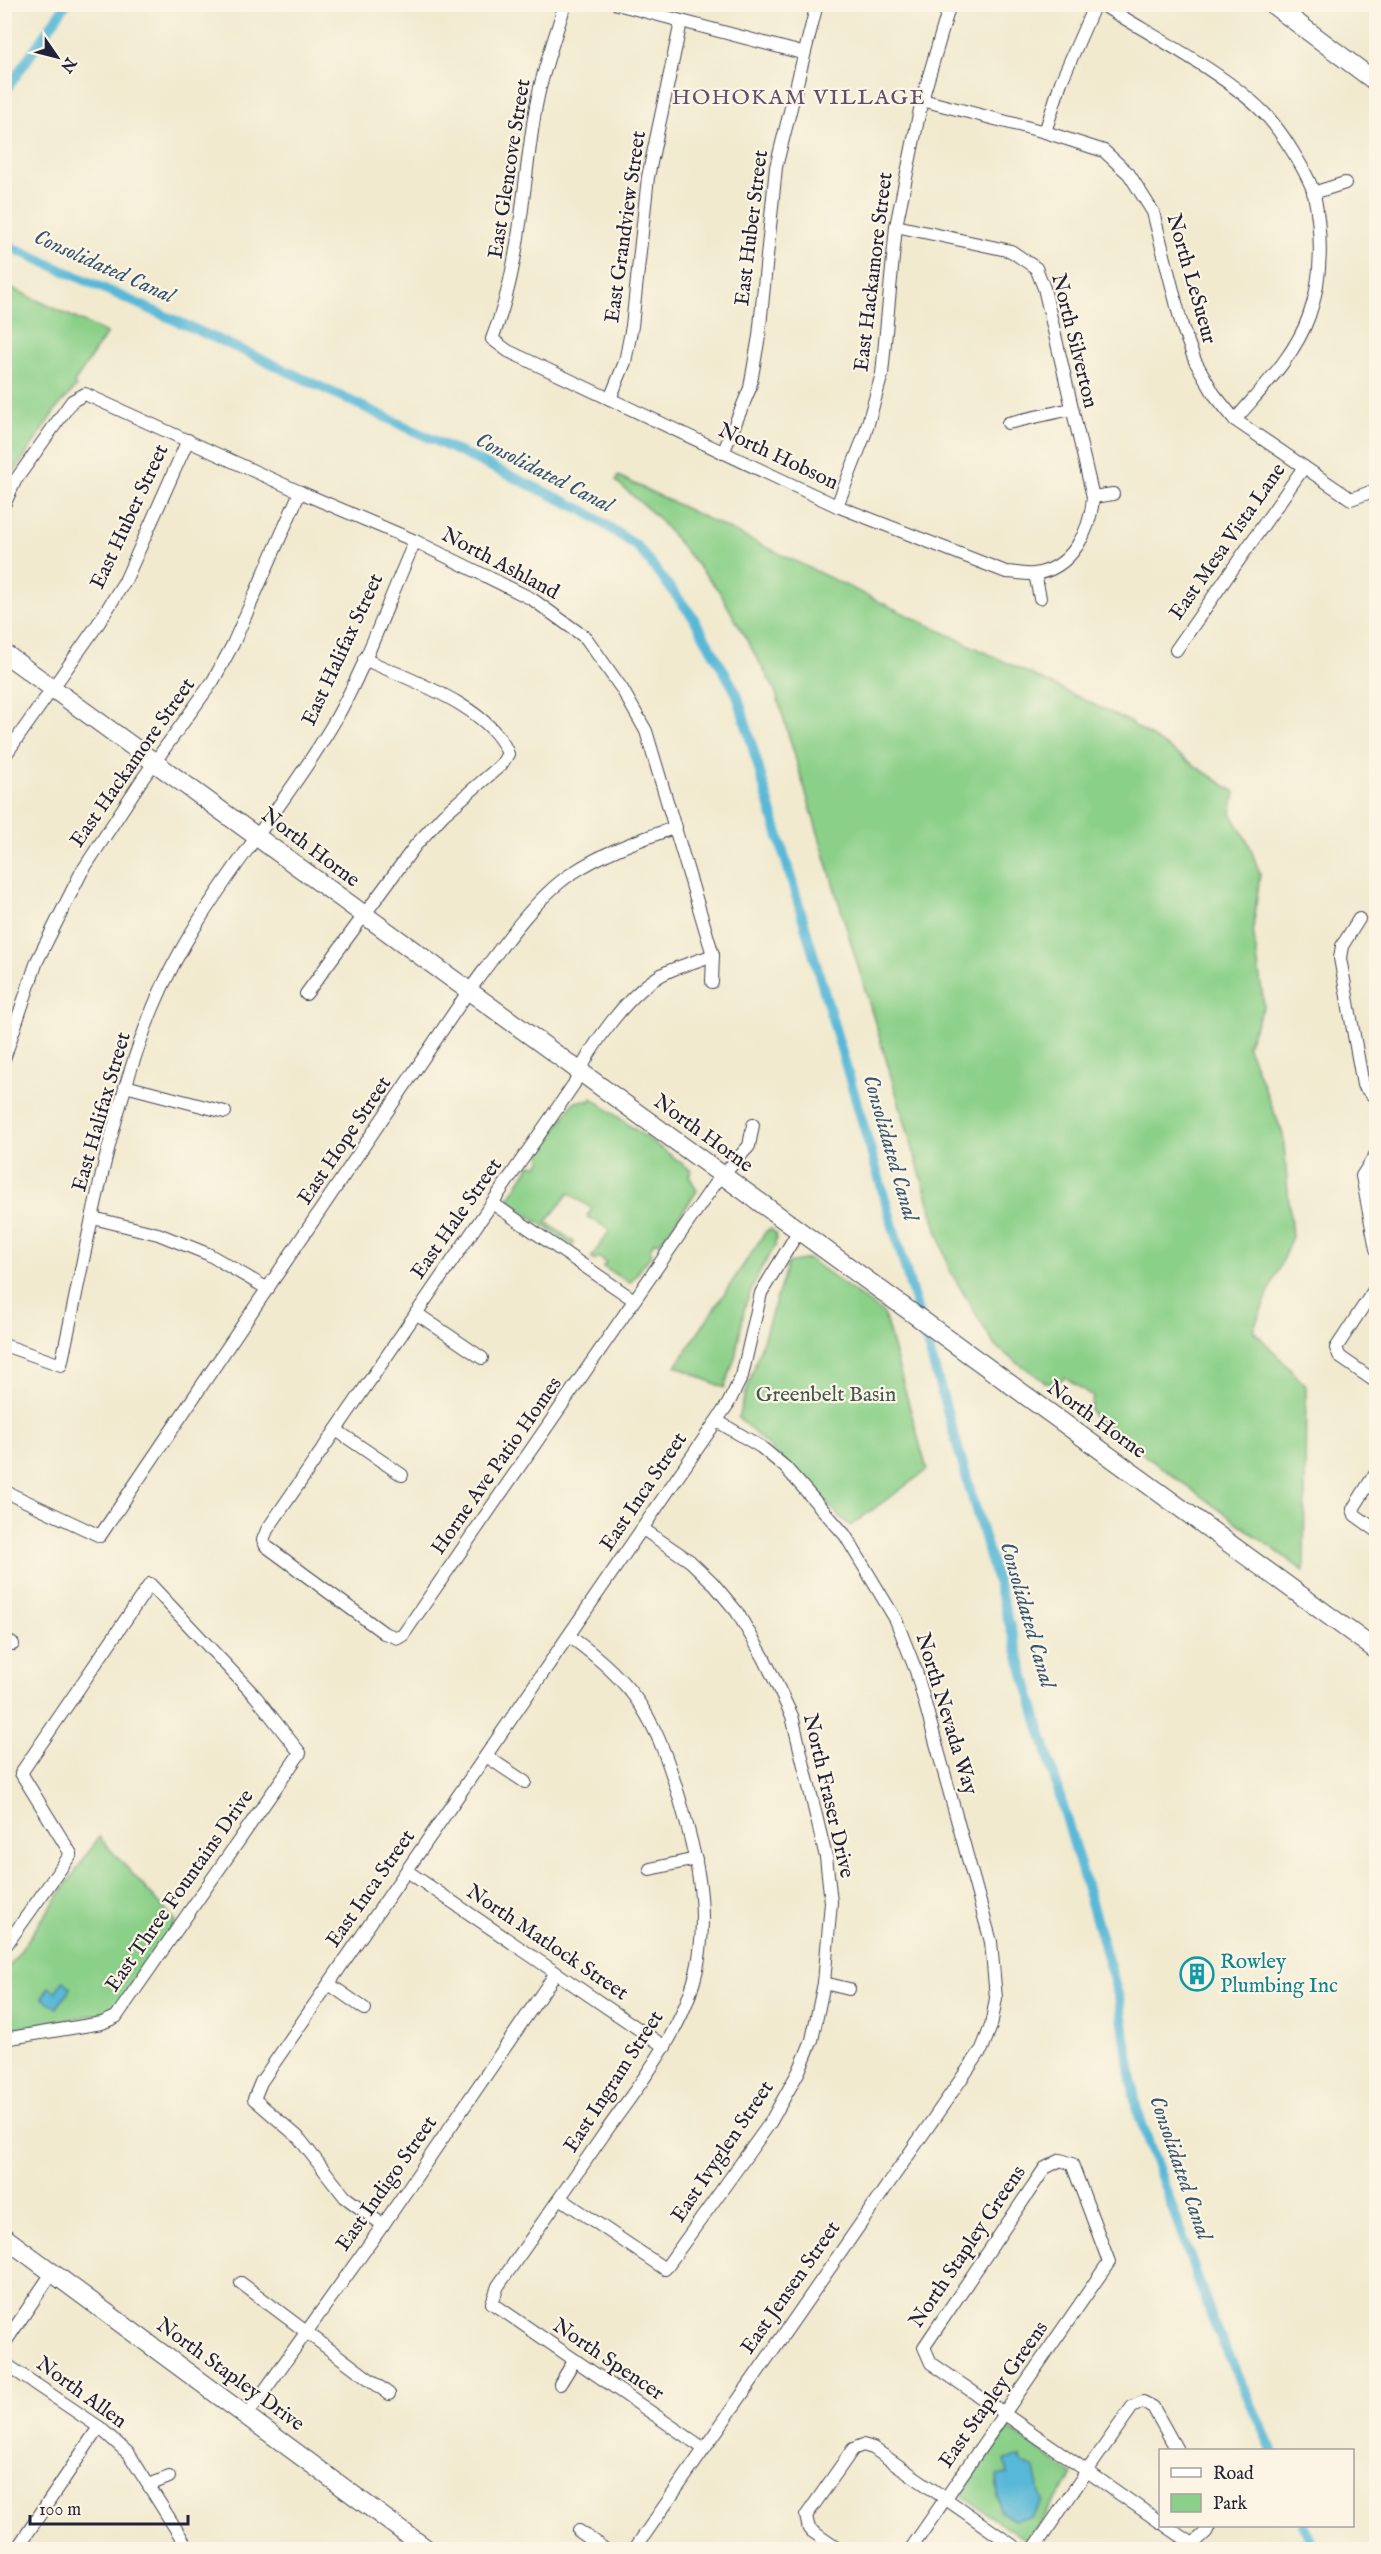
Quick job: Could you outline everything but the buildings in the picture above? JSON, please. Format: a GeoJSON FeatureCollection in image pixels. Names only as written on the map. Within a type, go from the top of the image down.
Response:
{"type":"FeatureCollection","features":[{"type":"Feature","properties":{"kind":"street","name":"East Glencove Street"},"geometry":{"type":"LineString","coordinates":[[492,339],[507,304],[516,258],[536,103],[565,4]]}},
{"type":"Feature","properties":{"kind":"street"},"geometry":{"type":"LineString","coordinates":[[617,4],[802,53]]}},
{"type":"Feature","properties":{"kind":"street","name":"East Huber Street"},"geometry":{"type":"LineString","coordinates":[[723,453],[750,388],[759,336],[776,167],[802,53],[817,4]]}},
{"type":"Feature","properties":{"kind":"street","name":"East Hackamore Street"},"geometry":{"type":"LineString","coordinates":[[837,506],[865,434],[882,374],[896,226],[922,100],[950,4]]}},
{"type":"Feature","properties":{"kind":"street"},"geometry":{"type":"LineString","coordinates":[[1045,132],[1061,82],[1095,4]]}},
{"type":"Feature","properties":{"kind":"street"},"geometry":{"type":"LineString","coordinates":[[1101,4],[1192,60],[1252,103],[1287,142],[1313,193],[1321,259],[1309,316],[1280,368],[1235,420]]}},
{"type":"Feature","properties":{"kind":"street"},"geometry":{"type":"LineString","coordinates":[[1272,4],[1377,82]]}},
{"type":"Feature","properties":{"kind":"street","name":"East Grandview Street"},"geometry":{"type":"LineString","coordinates":[[610,399],[625,362],[632,326],[648,177],[681,22]]}},
{"type":"Feature","properties":{"kind":"street","name":"North LeSueur"},"geometry":{"type":"LineString","coordinates":[[922,100],[1045,132],[1104,151],[1129,174],[1153,212],[1182,326],[1195,361],[1214,394],[1235,420],[1304,466]]}},
{"type":"Feature","properties":{"kind":"street"},"geometry":{"type":"LineString","coordinates":[[1313,193],[1346,183]]}},
{"type":"Feature","properties":{"kind":"street","name":"North Silverton"},"geometry":{"type":"LineString","coordinates":[[896,226],[1011,251],[1036,268],[1044,288],[1071,409],[1094,497],[1092,519],[1080,544],[1061,563],[1035,574]]}},
{"type":"Feature","properties":{"kind":"street","name":"North Hobson"},"geometry":{"type":"LineString","coordinates":[[492,339],[508,351],[837,506],[1006,572],[1035,574]]}},
{"type":"Feature","properties":{"kind":"street","name":"North Ashland"},"geometry":{"type":"LineString","coordinates":[[4,505],[15,481],[72,401],[85,394],[300,492],[415,541],[532,599],[586,638],[622,689],[646,731],[713,956],[712,982]]}},
{"type":"Feature","properties":{"kind":"street"},"geometry":{"type":"LineString","coordinates":[[1008,423],[1071,409]]}},
{"type":"Feature","properties":{"kind":"street","name":"East Huber Street"},"geometry":{"type":"LineString","coordinates":[[4,757],[99,624],[126,579],[188,440]]}},
{"type":"Feature","properties":{"kind":"street","name":"East Mesa Vista Lane"},"geometry":{"type":"LineString","coordinates":[[1176,650],[1304,466],[1352,499],[1377,490]]}},
{"type":"Feature","properties":{"kind":"street","name":"East Hackamore Street"},"geometry":{"type":"LineString","coordinates":[[4,1059],[38,961],[81,873],[218,672],[300,492]]}},
{"type":"Feature","properties":{"kind":"street"},"geometry":{"type":"LineString","coordinates":[[1094,497],[1113,494]]}},
{"type":"Feature","properties":{"kind":"street","name":"East Halifax Street"},"geometry":{"type":"LineString","coordinates":[[4,1345],[61,1365],[125,1086],[153,1007],[194,926],[255,835],[297,780],[334,722],[415,541]]}},
{"type":"Feature","properties":{"kind":"street"},"geometry":{"type":"LineString","coordinates":[[1035,574],[1040,598]]}},
{"type":"Feature","properties":{"kind":"street","name":"North Horne"},"geometry":{"type":"LineString","coordinates":[[4,653],[798,1232],[1377,1650]]}},
{"type":"Feature","properties":{"kind":"street"},"geometry":{"type":"LineString","coordinates":[[306,994],[362,915],[436,823],[501,765],[508,754],[504,744],[484,722],[447,696],[364,659]]}},
{"type":"Feature","properties":{"kind":"street","name":"East Hope Street"},"geometry":{"type":"LineString","coordinates":[[4,1491],[100,1536],[468,992],[523,919],[569,875],[620,847],[676,827]]}},
{"type":"Feature","properties":{"kind":"street"},"geometry":{"type":"LineString","coordinates":[[1359,919],[1342,946],[1340,958],[1363,1085],[1377,1099]]}},
{"type":"Feature","properties":{"kind":"street","name":"East Hale Street"},"geometry":{"type":"LineString","coordinates":[[263,1540],[267,1530],[574,1084],[583,1061],[627,1002],[667,972],[713,956]]}},
{"type":"Feature","properties":{"kind":"street"},"geometry":{"type":"LineString","coordinates":[[125,1086],[225,1112]]}},
{"type":"Feature","properties":{"kind":"street","name":"Horne Ave Patio Homes"},"geometry":{"type":"LineString","coordinates":[[263,1540],[266,1546],[280,1558],[384,1633],[398,1638],[415,1620],[714,1185],[724,1177],[749,1146],[753,1125]]}},
{"type":"Feature","properties":{"kind":"street"},"geometry":{"type":"LineString","coordinates":[[1377,1154],[1362,1176],[1377,1249]]}},
{"type":"Feature","properties":{"kind":"street"},"geometry":{"type":"LineString","coordinates":[[492,1203],[634,1300]]}},
{"type":"Feature","properties":{"kind":"street"},"geometry":{"type":"LineString","coordinates":[[93,1218],[158,1234],[188,1246],[268,1289]]}},
{"type":"Feature","properties":{"kind":"street","name":"East Inca Street"},"geometry":{"type":"LineString","coordinates":[[383,2225],[345,2197],[298,2137],[254,2099],[261,2082],[735,1393],[742,1376],[761,1293],[798,1232]]}},
{"type":"Feature","properties":{"kind":"street"},"geometry":{"type":"LineString","coordinates":[[1377,1287],[1336,1348],[1340,1357],[1377,1382]]}},
{"type":"Feature","properties":{"kind":"street"},"geometry":{"type":"LineString","coordinates":[[416,1313],[482,1358]]}},
{"type":"Feature","properties":{"kind":"street","name":"North Nevada Way"},"geometry":{"type":"LineString","coordinates":[[717,1420],[761,1447],[791,1474],[845,1535],[896,1620],[916,1671],[992,1942],[996,1998],[991,2026],[982,2049]]}},
{"type":"Feature","properties":{"kind":"street"},"geometry":{"type":"LineString","coordinates":[[336,1430],[402,1475]]}},
{"type":"Feature","properties":{"kind":"street"},"geometry":{"type":"LineString","coordinates":[[1377,1472],[1353,1509],[1355,1515],[1377,1530]]}},
{"type":"Feature","properties":{"kind":"street","name":"North Fraser Drive"},"geometry":{"type":"LineString","coordinates":[[643,1529],[690,1561],[737,1612],[764,1658],[792,1716],[826,1857],[831,1902],[824,1983]]}},
{"type":"Feature","properties":{"kind":"street","name":"East Three Fountains Drive"},"geometry":{"type":"LineString","coordinates":[[4,1948],[71,1854],[21,1773],[150,1584],[256,1696],[300,1753],[116,2017],[102,2023],[4,2039]]}},
{"type":"Feature","properties":{"kind":"street","name":"East Ingram Street"},"geometry":{"type":"LineString","coordinates":[[492,2303],[498,2286],[665,2047],[690,1992],[700,1953],[703,1898],[696,1859],[670,1768],[653,1723],[615,1672],[569,1636]]}},
{"type":"Feature","properties":{"kind":"street"},"geometry":{"type":"LineString","coordinates":[[486,1756],[525,1782]]}},
{"type":"Feature","properties":{"kind":"street"},"geometry":{"type":"LineString","coordinates":[[650,1869],[696,1859]]}},
{"type":"Feature","properties":{"kind":"street","name":"North Matlock Street"},"geometry":{"type":"LineString","coordinates":[[406,1871],[665,2047]]}},
{"type":"Feature","properties":{"kind":"street","name":"East Indigo Street"},"geometry":{"type":"LineString","coordinates":[[247,2415],[383,2225],[556,1974]]}},
{"type":"Feature","properties":{"kind":"street"},"geometry":{"type":"LineString","coordinates":[[824,1983],[849,1989]]}},
{"type":"Feature","properties":{"kind":"street","name":"East Ivyglen Street"},"geometry":{"type":"LineString","coordinates":[[560,2198],[665,2269],[787,2095],[812,2040],[824,1983]]}},
{"type":"Feature","properties":{"kind":"street"},"geometry":{"type":"LineString","coordinates":[[329,1984],[365,2009]]}},
{"type":"Feature","properties":{"kind":"street","name":"East Jensen Street"},"geometry":{"type":"LineString","coordinates":[[634,2550],[982,2049]]}},
{"type":"Feature","properties":{"kind":"street","name":"North Stapley Greens"},"geometry":{"type":"LineString","coordinates":[[1087,2471],[931,2363],[924,2347],[1045,2168],[1061,2160],[1071,2164],[1109,2262]]}},
{"type":"Feature","properties":{"kind":"street","name":"North Stapley Drive"},"geometry":{"type":"LineString","coordinates":[[4,2237],[428,2550]]}},
{"type":"Feature","properties":{"kind":"street","name":"East Stapley Greens"},"geometry":{"type":"LineString","coordinates":[[910,2550],[1109,2262]]}},
{"type":"Feature","properties":{"kind":"street"},"geometry":{"type":"LineString","coordinates":[[5,2342],[52,2273]]}},
{"type":"Feature","properties":{"kind":"street"},"geometry":{"type":"LineString","coordinates":[[241,2283],[388,2394]]}},
{"type":"Feature","properties":{"kind":"street","name":"North Spencer"},"geometry":{"type":"LineString","coordinates":[[492,2303],[703,2448]]}},
{"type":"Feature","properties":{"kind":"street"},"geometry":{"type":"LineString","coordinates":[[560,2384],[574,2361]]}},
{"type":"Feature","properties":{"kind":"street","name":"North Allen"},"geometry":{"type":"LineString","coordinates":[[4,2363],[99,2427],[129,2454],[189,2550]]}},
{"type":"Feature","properties":{"kind":"street"},"geometry":{"type":"LineString","coordinates":[[1033,2550],[1132,2407],[1143,2402],[1153,2407],[1176,2449]]}},
{"type":"Feature","properties":{"kind":"street"},"geometry":{"type":"LineString","coordinates":[[16,2550],[99,2427]]}},
{"type":"Feature","properties":{"kind":"street"},"geometry":{"type":"LineString","coordinates":[[840,2550],[809,2529],[806,2517],[853,2449],[863,2445],[873,2448],[1019,2550]]}},
{"type":"Feature","properties":{"kind":"street"},"geometry":{"type":"LineString","coordinates":[[1087,2471],[1159,2521]]}},
{"type":"Feature","properties":{"kind":"street"},"geometry":{"type":"LineString","coordinates":[[149,2485],[170,2477]]}},
{"type":"Feature","properties":{"kind":"street"},"geometry":{"type":"LineString","coordinates":[[1168,2527],[1193,2544],[1208,2527]]}},
{"type":"Feature","properties":{"kind":"street"},"geometry":{"type":"LineString","coordinates":[[579,2531],[606,2550]]}},
{"type":"Feature","properties":{"kind":"green space"},"geometry":{"type":"Polygon","coordinates":[[[5,285],[107,333],[74,383],[76,387],[56,409],[5,486],[5,285]]]}},
{"type":"Feature","properties":{"kind":"green space"},"geometry":{"type":"Polygon","coordinates":[[[618,476],[1126,720],[1235,792],[1231,813],[1249,844],[1260,874],[1253,929],[1264,1006],[1247,1045],[1283,1134],[1292,1237],[1253,1330],[1306,1386],[1304,1571],[1096,1420],[1090,1410],[1093,1397],[1065,1377],[1058,1383],[1045,1382],[995,1346],[949,1269],[775,690],[719,591],[657,517],[616,481],[618,476]]]}},
{"type":"Feature","properties":{"kind":"green space"},"geometry":{"type":"Polygon","coordinates":[[[592,1098],[692,1171],[689,1175],[697,1191],[660,1243],[654,1242],[650,1249],[652,1254],[630,1283],[603,1267],[606,1263],[598,1257],[595,1261],[591,1258],[610,1230],[587,1216],[592,1209],[569,1193],[546,1222],[574,1242],[573,1246],[511,1203],[509,1198],[530,1165],[538,1165],[541,1161],[540,1152],[574,1102],[586,1100],[589,1102],[592,1098]]]}},
{"type":"Feature","properties":{"kind":"green space"},"geometry":{"type":"Polygon","coordinates":[[[771,1229],[776,1234],[775,1247],[760,1270],[745,1306],[735,1358],[724,1388],[676,1366],[766,1231],[771,1229]]]}},
{"type":"Feature","properties":{"kind":"green space","name":"Greenbelt Basin"},"geometry":{"type":"Polygon","coordinates":[[[809,1259],[884,1314],[927,1470],[850,1526],[738,1417],[788,1263],[809,1259]]]}},
{"type":"Feature","properties":{"kind":"green space"},"geometry":{"type":"Polygon","coordinates":[[[99,1837],[176,1922],[113,2012],[5,2030],[5,1973],[99,1837]]]}},
{"type":"Feature","properties":{"kind":"green space"},"geometry":{"type":"Polygon","coordinates":[[[1010,2429],[1073,2475],[1029,2538],[1024,2539],[963,2497],[962,2492],[1005,2430],[1010,2429]],[[1020,2457],[1008,2474],[996,2477],[1000,2511],[1021,2464],[1020,2457]]]}},
{"type":"Feature","properties":{"kind":"water"},"geometry":{"type":"Polygon","coordinates":[[[63,1981],[71,1987],[57,2008],[42,1998],[49,1987],[55,1992],[63,1981]]]}},
{"type":"Feature","properties":{"kind":"water"},"geometry":{"type":"Polygon","coordinates":[[[1019,2457],[1022,2464],[1035,2469],[1042,2502],[1031,2517],[1014,2520],[1000,2511],[996,2476],[1008,2474],[1005,2460],[1019,2457]]]}},
{"type":"Feature","properties":{"kind":"waterway"},"geometry":{"type":"LineString","coordinates":[[4,93],[66,4]]}},
{"type":"Feature","properties":{"kind":"waterway","name":"Consolidated Canal"},"geometry":{"type":"LineString","coordinates":[[4,244],[255,356],[585,511],[638,547],[693,617],[737,694],[1119,1998],[1136,2107],[1213,2321],[1272,2449]]}},
{"type":"Feature","properties":{"kind":"waterway","name":"Consolidated Canal"},"geometry":{"type":"LineString","coordinates":[[1304,2527],[1314,2550]]}},
{"type":"Feature","properties":{"kind":"place","name":"Rowley Plumbing Inc"},"geometry":{"type":"Point","coordinates":[1197,1974]}},
{"type":"Feature","properties":{"kind":"district","name":"HOHOKAM VILLAGE"},"geometry":{"type":"Point","coordinates":[799,98]}}]}
